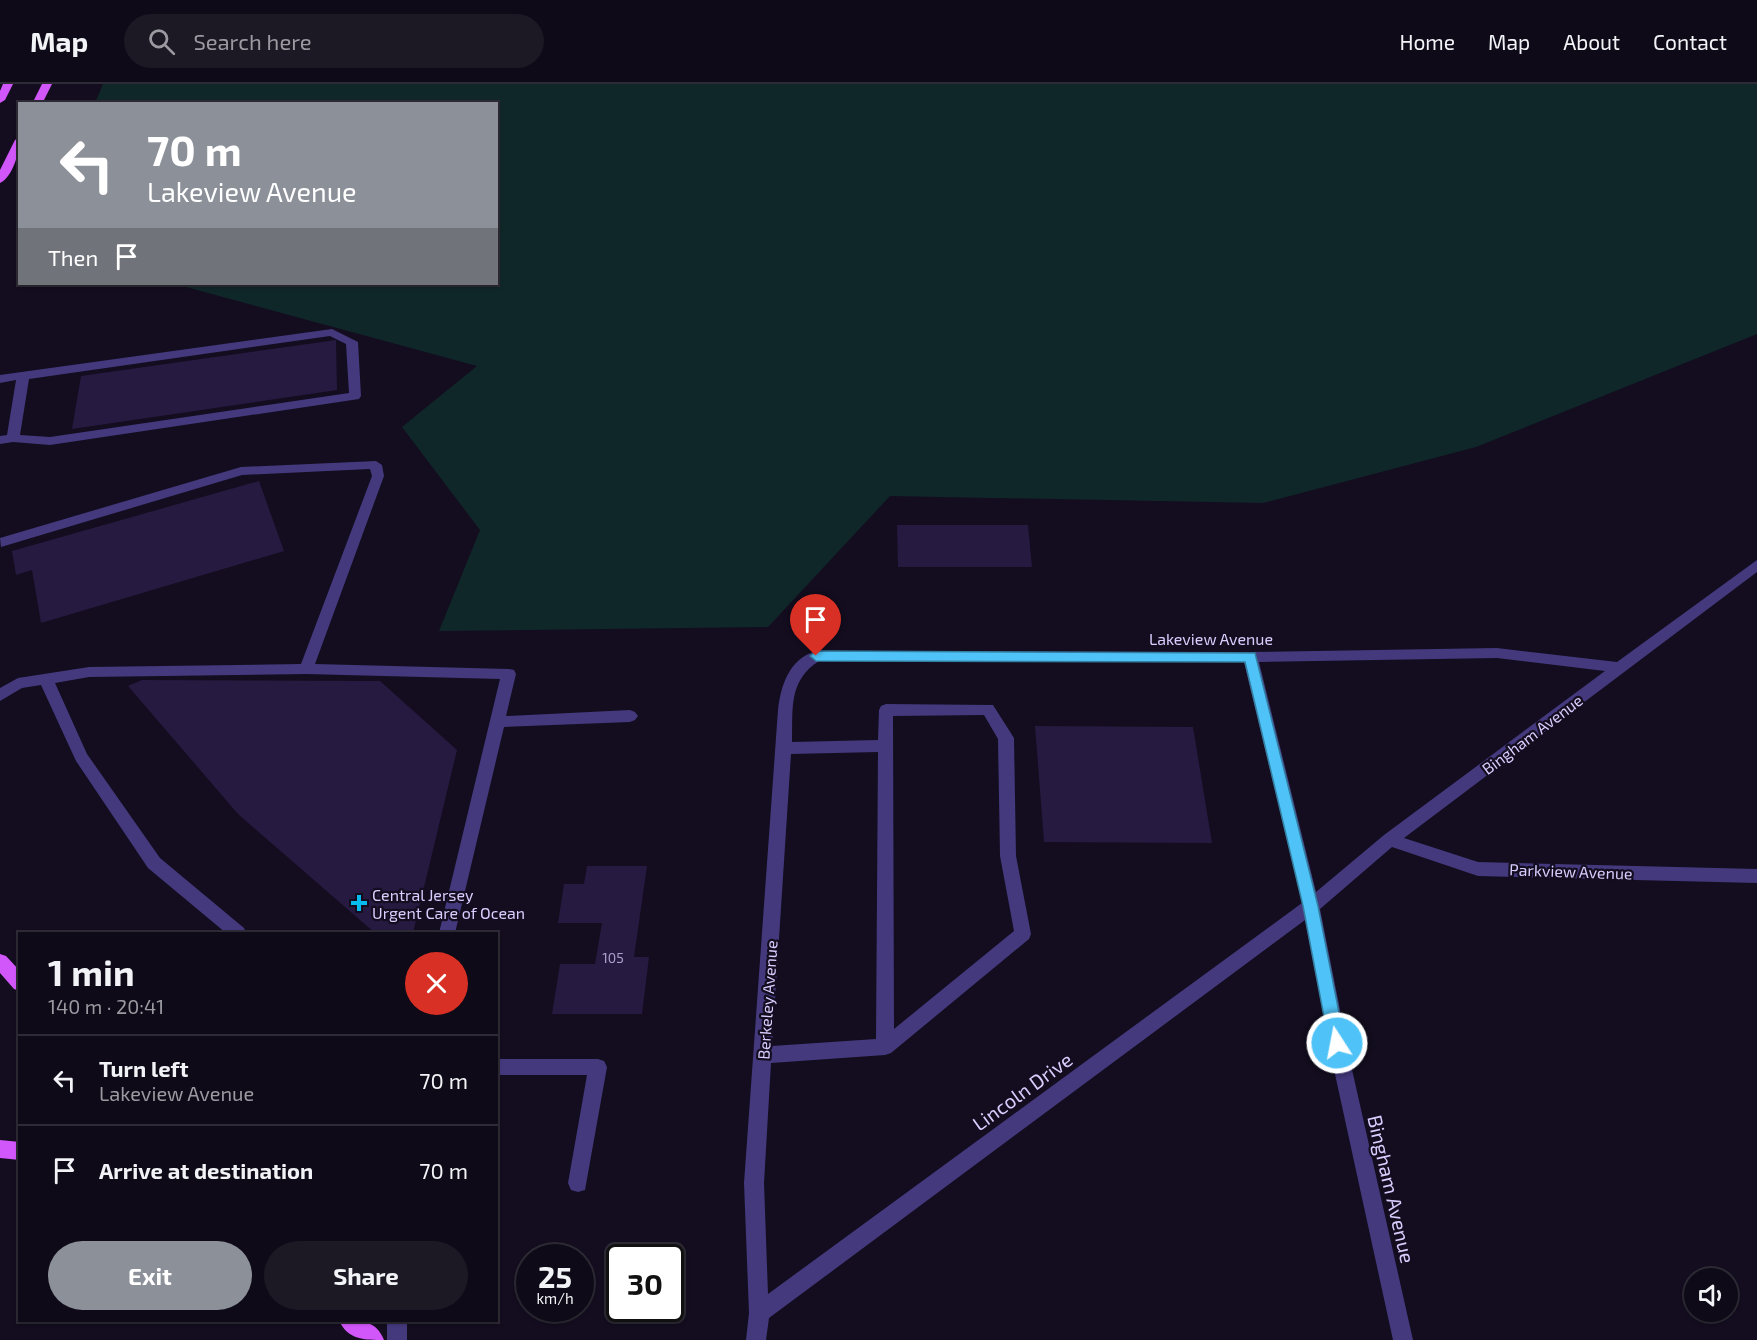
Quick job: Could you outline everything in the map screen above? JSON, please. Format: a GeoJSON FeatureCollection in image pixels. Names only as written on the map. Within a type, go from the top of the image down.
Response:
{"type":"FeatureCollection","features":[{"type":"Feature","properties":{"kind":"main road"},"geometry":{"type":"LineString","coordinates":[[1,96],[8,84]]}},
{"type":"Feature","properties":{"kind":"main road"},"geometry":{"type":"LineString","coordinates":[[38,102],[47,84]]}},
{"type":"Feature","properties":{"kind":"main road"},"geometry":{"type":"LineString","coordinates":[[0,180],[18,144]]}},
{"type":"Feature","properties":{"kind":"main road"},"geometry":{"type":"LineString","coordinates":[[0,961],[18,982]]}},
{"type":"Feature","properties":{"kind":"main road"},"geometry":{"type":"LineString","coordinates":[[0,1149],[18,1151]]}},
{"type":"Feature","properties":{"kind":"main road"},"geometry":{"type":"LineString","coordinates":[[352,1322],[374,1340]]}},
{"type":"Feature","properties":{"kind":"street"},"geometry":{"type":"LineString","coordinates":[[0,379],[332,332],[352,342],[355,396],[50,441],[6,439],[23,376]]}},
{"type":"Feature","properties":{"kind":"street"},"geometry":{"type":"LineString","coordinates":[[0,543],[241,471],[375,465],[378,476],[306,669]]}},
{"type":"Feature","properties":{"kind":"street","name":"Bingham Avenue"},"geometry":{"type":"LineString","coordinates":[[1311,906],[1390,840],[1757,565]]}},
{"type":"Feature","properties":{"kind":"street","name":"Lakeview Avenue"},"geometry":{"type":"LineString","coordinates":[[803,665],[816,656],[1250,657],[1497,653],[1621,668]]}},
{"type":"Feature","properties":{"kind":"street","name":"Bingham Avenue"},"geometry":{"type":"LineString","coordinates":[[1250,657],[1311,906],[1342,1065],[1403,1340]]}},
{"type":"Feature","properties":{"kind":"street","name":"Berkeley Avenue"},"geometry":{"type":"LineString","coordinates":[[756,1340],[759,1313],[754,1182],[784,748],[789,687],[794,674],[803,665]]}},
{"type":"Feature","properties":{"kind":"street"},"geometry":{"type":"LineString","coordinates":[[0,695],[18,683],[90,672],[306,669],[509,674],[447,932]]}},
{"type":"Feature","properties":{"kind":"street"},"geometry":{"type":"LineString","coordinates":[[46,679],[81,757],[154,863],[237,932]]}},
{"type":"Feature","properties":{"kind":"street"},"geometry":{"type":"LineString","coordinates":[[763,1055],[885,1047],[1023,934],[1008,856],[1006,738],[988,709],[886,710],[885,1047]]}},
{"type":"Feature","properties":{"kind":"street"},"geometry":{"type":"LineString","coordinates":[[498,722],[630,716]]}},
{"type":"Feature","properties":{"kind":"street"},"geometry":{"type":"LineString","coordinates":[[784,748],[886,746]]}},
{"type":"Feature","properties":{"kind":"street","name":"Parkview Avenue"},"geometry":{"type":"LineString","coordinates":[[1390,840],[1478,869],[1757,876]]}},
{"type":"Feature","properties":{"kind":"street","name":"Lincoln Drive"},"geometry":{"type":"LineString","coordinates":[[759,1313],[1311,906]]}},
{"type":"Feature","properties":{"kind":"street"},"geometry":{"type":"LineString","coordinates":[[498,1067],[598,1067],[578,1183]]}},
{"type":"Feature","properties":{"kind":"street"},"geometry":{"type":"LineString","coordinates":[[397,1322],[397,1340]]}},
{"type":"Feature","properties":{"kind":"green space"},"geometry":{"type":"Polygon","coordinates":[[[103,84],[1757,84],[1757,334],[1476,447],[1263,503],[890,496],[768,627],[439,631],[480,530],[402,427],[477,366],[179,285],[498,285],[498,102],[95,102],[103,84]]]}},
{"type":"Feature","properties":{"kind":"building"},"geometry":{"type":"Polygon","coordinates":[[[336,340],[337,390],[72,429],[81,376],[336,340]]]}},
{"type":"Feature","properties":{"kind":"building"},"geometry":{"type":"Polygon","coordinates":[[[259,481],[284,551],[41,623],[32,570],[16,575],[12,551],[259,481]]]}},
{"type":"Feature","properties":{"kind":"building"},"geometry":{"type":"Polygon","coordinates":[[[897,525],[1028,525],[1032,567],[898,567],[897,525]]]}},
{"type":"Feature","properties":{"kind":"building"},"geometry":{"type":"Polygon","coordinates":[[[142,680],[380,681],[457,750],[413,932],[374,932],[238,814],[128,686],[142,680]]]}},
{"type":"Feature","properties":{"kind":"building"},"geometry":{"type":"Polygon","coordinates":[[[1035,726],[1193,727],[1212,843],[1044,842],[1035,726]]]}},
{"type":"Feature","properties":{"kind":"building"},"geometry":{"type":"Polygon","coordinates":[[[587,866],[647,866],[634,957],[649,957],[642,1014],[552,1014],[560,964],[595,964],[602,923],[558,923],[564,884],[584,884],[587,866]]]}},
{"type":"Feature","properties":{"kind":"place","name":"Central Jersey Urgent Care of Ocean"},"geometry":{"type":"Point","coordinates":[359,903]}},
{"type":"Feature","properties":{"kind":"route"},"geometry":{"type":"LineString","coordinates":[[816,656],[1250,657],[1311,906],[1337,1043]]}}]}
